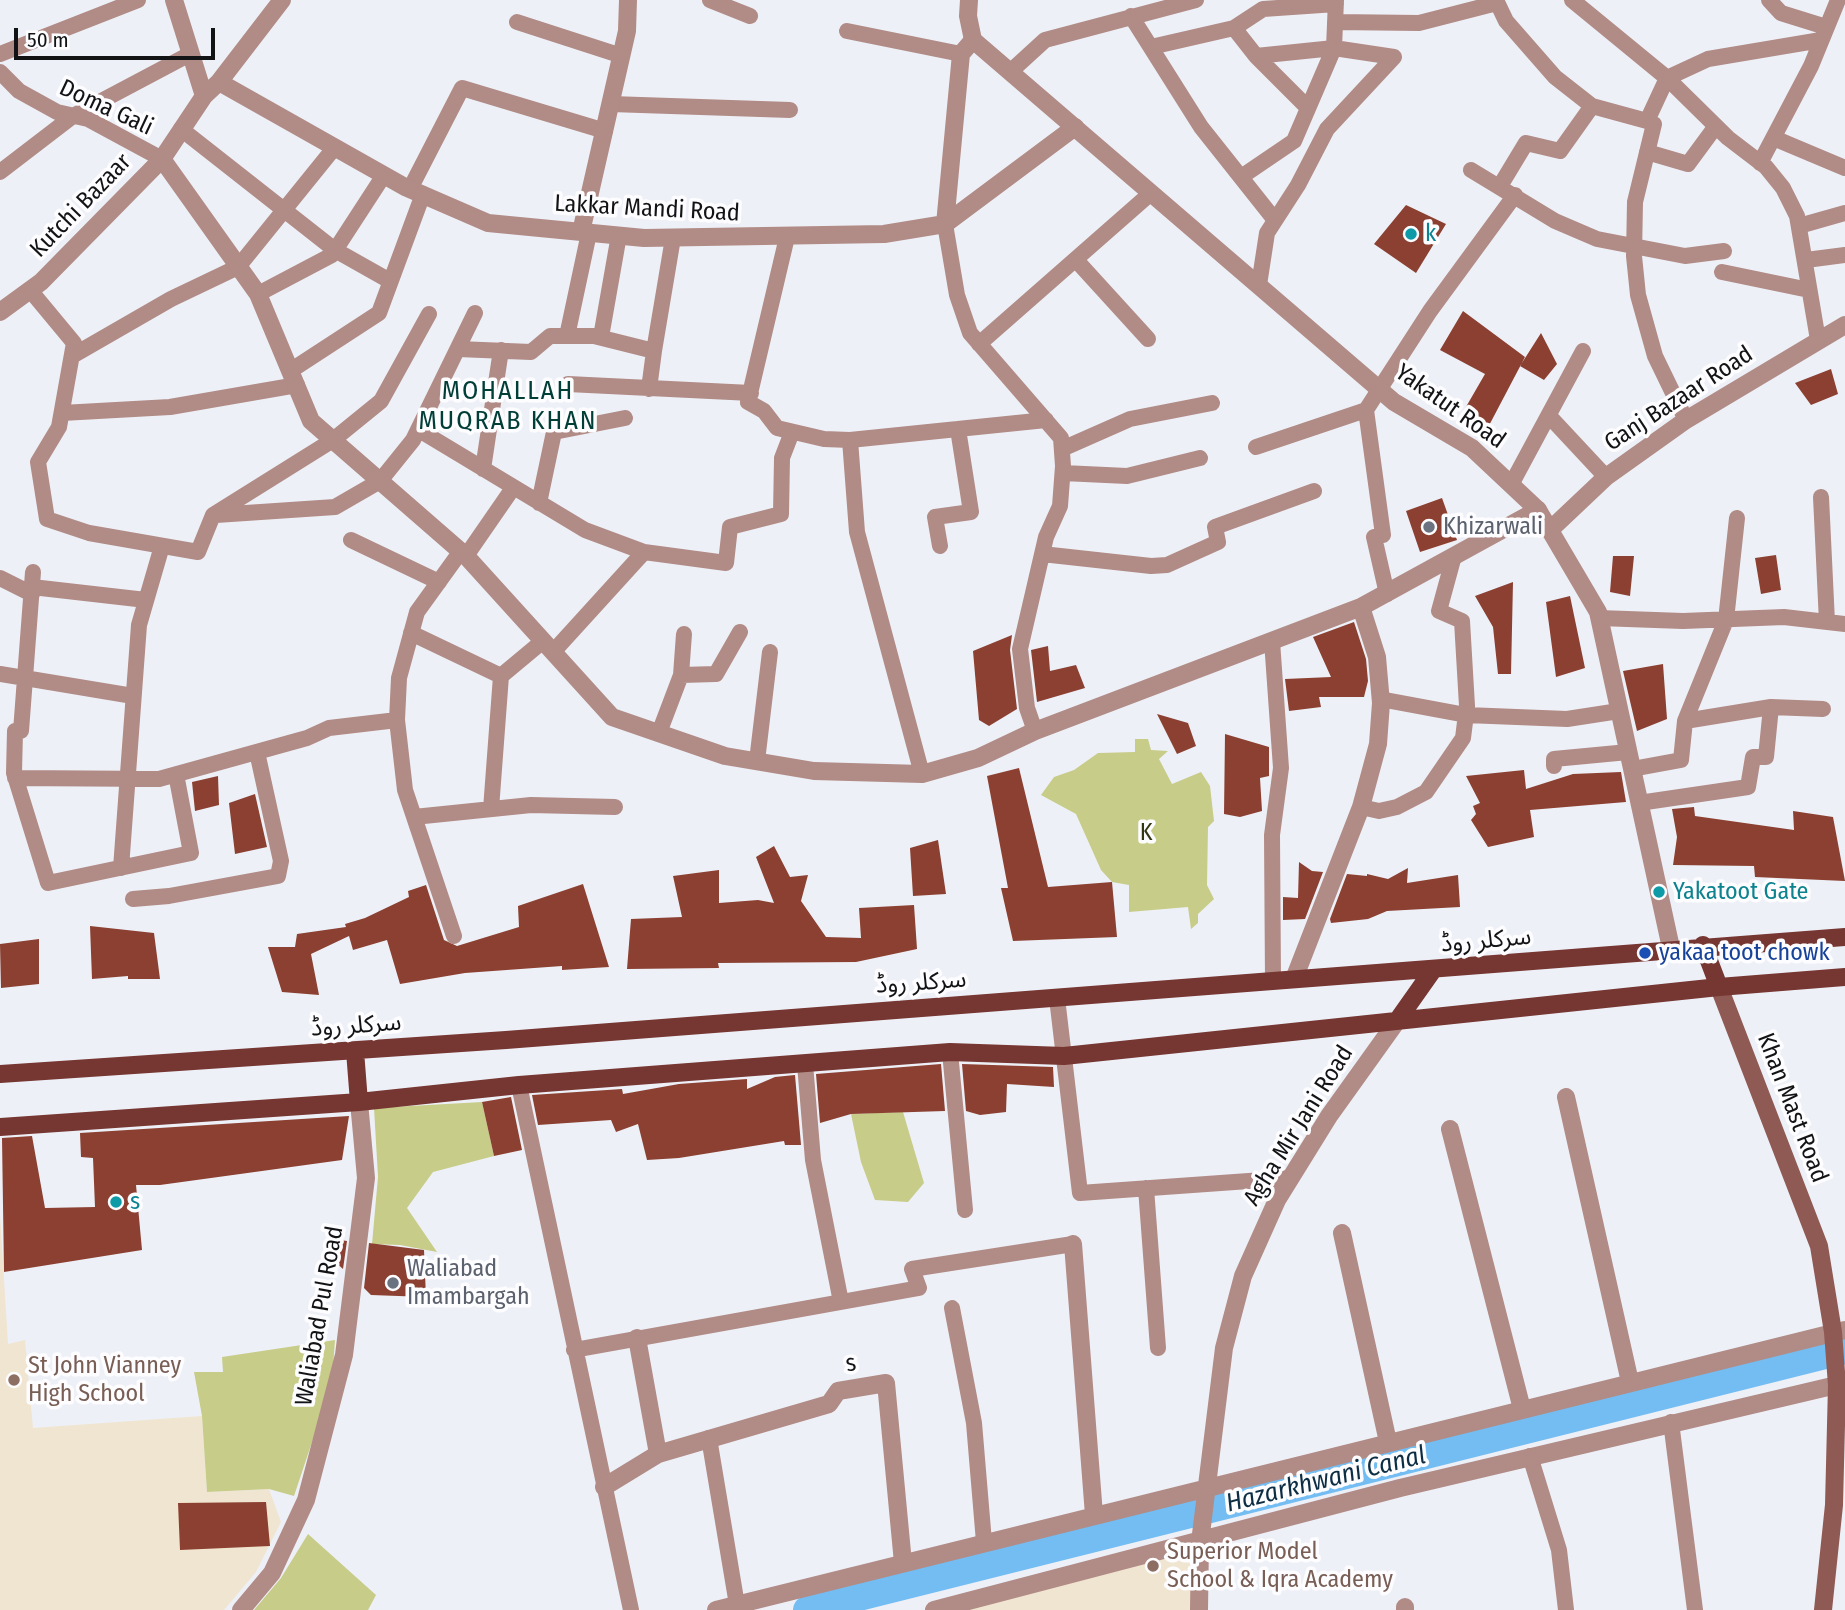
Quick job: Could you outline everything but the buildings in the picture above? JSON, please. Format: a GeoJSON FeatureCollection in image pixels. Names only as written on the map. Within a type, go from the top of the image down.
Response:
{"type":"FeatureCollection","features":[{"type":"Feature","properties":{"kind":"main road","name":"سرکلر روڈ"},"geometry":{"type":"LineString","coordinates":[[0,1074],[355,1051],[1433,970],[1671,948],[1845,937]]}},
{"type":"Feature","properties":{"kind":"main road","name":"Khan Mast Road"},"geometry":{"type":"LineString","coordinates":[[1703,946],[1819,1245],[1839,1331],[1841,1384]]}},
{"type":"Feature","properties":{"kind":"main road","name":"Agha Mir Jani Road"},"geometry":{"type":"LineString","coordinates":[[1397,1021],[1433,970]]}},
{"type":"Feature","properties":{"kind":"main road"},"geometry":{"type":"LineString","coordinates":[[0,1127],[359,1102],[519,1085],[950,1052],[1064,1056],[1719,986],[1845,978]]}},
{"type":"Feature","properties":{"kind":"main road","name":"Waliabad Pul Road"},"geometry":{"type":"LineString","coordinates":[[355,1051],[359,1102]]}},
{"type":"Feature","properties":{"kind":"main road"},"geometry":{"type":"LineString","coordinates":[[1825,1610],[1841,1384]]}},
{"type":"Feature","properties":{"kind":"street"},"geometry":{"type":"LineString","coordinates":[[174,0],[204,96]]}},
{"type":"Feature","properties":{"kind":"street","name":"Kutchi Bazaar"},"geometry":{"type":"LineString","coordinates":[[0,312],[30,290],[162,159],[204,96],[219,82],[282,0]]}},
{"type":"Feature","properties":{"kind":"street"},"geometry":{"type":"LineString","coordinates":[[585,232],[627,31],[629,0]]}},
{"type":"Feature","properties":{"kind":"street"},"geometry":{"type":"LineString","coordinates":[[945,224],[967,47],[969,0]]}},
{"type":"Feature","properties":{"kind":"street","name":"Yakatut Road"},"geometry":{"type":"LineString","coordinates":[[967,47],[1010,72],[1394,402],[1472,449],[1512,483],[1538,510],[1599,618],[1671,948]]}},
{"type":"Feature","properties":{"kind":"street","name":"Lakkar Mandi Road"},"geometry":{"type":"LineString","coordinates":[[219,82],[416,192],[488,222],[673,238],[884,234],[945,224],[1075,127]]}},
{"type":"Feature","properties":{"kind":"street"},"geometry":{"type":"LineString","coordinates":[[162,159],[258,294],[312,421],[463,553],[612,717],[725,756],[814,771],[922,774],[978,758],[1035,731],[1361,607],[1538,510]]}},
{"type":"Feature","properties":{"kind":"street","name":"Ganj Bazaar Road"},"geometry":{"type":"LineString","coordinates":[[1550,529],[1606,477],[1686,420],[1845,325]]}},
{"type":"Feature","properties":{"kind":"street"},"geometry":{"type":"LineString","coordinates":[[1294,979],[1361,807],[1378,744],[1380,699],[1377,657],[1361,607]]}},
{"type":"Feature","properties":{"kind":"street","name":"Agha Mir Jani Road"},"geometry":{"type":"LineString","coordinates":[[1199,1542],[1224,1348],[1243,1276],[1277,1199],[1329,1116],[1397,1021]]}},
{"type":"Feature","properties":{"kind":"street"},"geometry":{"type":"LineString","coordinates":[[1566,1097],[1630,1382]]}},
{"type":"Feature","properties":{"kind":"street","name":"Waliabad Pul Road"},"geometry":{"type":"LineString","coordinates":[[241,1610],[272,1573],[306,1500],[344,1355],[366,1178],[359,1102]]}},
{"type":"Feature","properties":{"kind":"street"},"geometry":{"type":"LineString","coordinates":[[1450,1129],[1522,1409]]}},
{"type":"Feature","properties":{"kind":"street"},"geometry":{"type":"LineString","coordinates":[[1342,1233],[1388,1442]]}},
{"type":"Feature","properties":{"kind":"street"},"geometry":{"type":"LineString","coordinates":[[1073,1244],[1094,1515]]}},
{"type":"Feature","properties":{"kind":"street"},"geometry":{"type":"LineString","coordinates":[[716,1610],[1839,1331]]}},
{"type":"Feature","properties":{"kind":"street"},"geometry":{"type":"LineString","coordinates":[[637,1338],[658,1454]]}},
{"type":"Feature","properties":{"kind":"street","name":"s"},"geometry":{"type":"LineString","coordinates":[[604,1487],[658,1454],[830,1404],[838,1391],[886,1384],[903,1563]]}},
{"type":"Feature","properties":{"kind":"street"},"geometry":{"type":"LineString","coordinates":[[946,1609],[1531,1456],[1841,1384]]}},
{"type":"Feature","properties":{"kind":"street"},"geometry":{"type":"LineString","coordinates":[[1199,1542],[1199,1610]]}},
{"type":"Feature","properties":{"kind":"lane"},"geometry":{"type":"LineString","coordinates":[[0,54],[138,0]]}},
{"type":"Feature","properties":{"kind":"lane"},"geometry":{"type":"LineString","coordinates":[[710,0],[750,16]]}},
{"type":"Feature","properties":{"kind":"lane"},"geometry":{"type":"LineString","coordinates":[[1010,72],[1045,40],[1196,0]]}},
{"type":"Feature","properties":{"kind":"lane"},"geometry":{"type":"LineString","coordinates":[[1572,0],[1667,78],[1716,126],[1760,163],[1783,188],[1799,226],[1818,340]]}},
{"type":"Feature","properties":{"kind":"lane"},"geometry":{"type":"LineString","coordinates":[[1769,0],[1781,13],[1823,34]]}},
{"type":"Feature","properties":{"kind":"lane"},"geometry":{"type":"LineString","coordinates":[[1760,163],[1776,139],[1838,0]]}},
{"type":"Feature","properties":{"kind":"lane"},"geometry":{"type":"LineString","coordinates":[[1335,22],[1419,23],[1496,1],[1506,21],[1555,77],[1592,106],[1654,124],[1635,202],[1633,247],[1638,295],[1651,346],[1686,420]]}},
{"type":"Feature","properties":{"kind":"lane"},"geometry":{"type":"LineString","coordinates":[[1151,47],[1234,28],[1263,9],[1336,2],[1334,48],[1294,141],[1241,177]]}},
{"type":"Feature","properties":{"kind":"lane"},"geometry":{"type":"LineString","coordinates":[[1131,16],[1201,127],[1274,219]]}},
{"type":"Feature","properties":{"kind":"lane"},"geometry":{"type":"LineString","coordinates":[[517,22],[622,56]]}},
{"type":"Feature","properties":{"kind":"lane"},"geometry":{"type":"LineString","coordinates":[[1234,28],[1256,56],[1308,108]]}},
{"type":"Feature","properties":{"kind":"lane"},"geometry":{"type":"LineString","coordinates":[[847,31],[967,47]]}},
{"type":"Feature","properties":{"kind":"lane"},"geometry":{"type":"LineString","coordinates":[[1647,121],[1667,78],[1707,59],[1823,34]]}},
{"type":"Feature","properties":{"kind":"lane"},"geometry":{"type":"LineString","coordinates":[[1256,56],[1334,48],[1394,57],[1327,129],[1298,185],[1267,233],[1259,285]]}},
{"type":"Feature","properties":{"kind":"lane"},"geometry":{"type":"LineString","coordinates":[[0,172],[73,116],[190,54]]}},
{"type":"Feature","properties":{"kind":"lane","name":"Doma Gali"},"geometry":{"type":"LineString","coordinates":[[0,72],[19,91],[57,112],[88,119],[162,159]]}},
{"type":"Feature","properties":{"kind":"lane"},"geometry":{"type":"LineString","coordinates":[[62,413],[170,407],[293,378],[379,313],[416,192],[463,88],[604,131]]}},
{"type":"Feature","properties":{"kind":"lane"},"geometry":{"type":"LineString","coordinates":[[611,104],[790,110]]}},
{"type":"Feature","properties":{"kind":"lane"},"geometry":{"type":"LineString","coordinates":[[1500,186],[1526,143],[1560,151],[1592,106]]}},
{"type":"Feature","properties":{"kind":"lane"},"geometry":{"type":"LineString","coordinates":[[1647,152],[1688,164],[1716,126]]}},
{"type":"Feature","properties":{"kind":"lane"},"geometry":{"type":"LineString","coordinates":[[181,129],[335,250],[390,281]]}},
{"type":"Feature","properties":{"kind":"lane"},"geometry":{"type":"LineString","coordinates":[[1776,139],[1845,168]]}},
{"type":"Feature","properties":{"kind":"lane"},"geometry":{"type":"LineString","coordinates":[[72,356],[171,299],[238,267],[335,147]]}},
{"type":"Feature","properties":{"kind":"lane"},"geometry":{"type":"LineString","coordinates":[[1471,170],[1555,221],[1597,239],[1685,256],[1724,251]]}},
{"type":"Feature","properties":{"kind":"lane"},"geometry":{"type":"LineString","coordinates":[[258,294],[335,250],[384,175]]}},
{"type":"Feature","properties":{"kind":"lane"},"geometry":{"type":"LineString","coordinates":[[979,344],[1151,192]]}},
{"type":"Feature","properties":{"kind":"lane"},"geometry":{"type":"LineString","coordinates":[[1387,594],[1374,537],[1383,535],[1367,411],[1379,388],[1514,195]]}},
{"type":"Feature","properties":{"kind":"lane"},"geometry":{"type":"LineString","coordinates":[[1799,226],[1845,213]]}},
{"type":"Feature","properties":{"kind":"lane"},"geometry":{"type":"LineString","coordinates":[[945,224],[957,295],[970,333],[1061,438],[1063,473],[1060,506],[1042,554],[1020,649],[1027,708],[1035,731]]}},
{"type":"Feature","properties":{"kind":"lane"},"geometry":{"type":"LineString","coordinates":[[567,336],[585,232]]}},
{"type":"Feature","properties":{"kind":"lane"},"geometry":{"type":"LineString","coordinates":[[601,337],[619,235]]}},
{"type":"Feature","properties":{"kind":"lane"},"geometry":{"type":"LineString","coordinates":[[788,237],[748,402],[764,411],[777,428],[824,439],[850,440],[1046,420]]}},
{"type":"Feature","properties":{"kind":"lane"},"geometry":{"type":"LineString","coordinates":[[649,389],[673,238]]}},
{"type":"Feature","properties":{"kind":"lane"},"geometry":{"type":"LineString","coordinates":[[1806,260],[1845,255]]}},
{"type":"Feature","properties":{"kind":"lane"},"geometry":{"type":"LineString","coordinates":[[1076,260],[1148,339]]}},
{"type":"Feature","properties":{"kind":"lane"},"geometry":{"type":"LineString","coordinates":[[1722,272],[1809,290]]}},
{"type":"Feature","properties":{"kind":"lane"},"geometry":{"type":"LineString","coordinates":[[30,290],[74,343],[59,427],[38,462],[47,519],[89,533],[198,552],[213,515],[333,440],[381,401],[429,314]]}},
{"type":"Feature","properties":{"kind":"lane"},"geometry":{"type":"LineString","coordinates":[[213,515],[335,507],[380,481],[419,430],[475,313]]}},
{"type":"Feature","properties":{"kind":"lane"},"geometry":{"type":"LineString","coordinates":[[458,349],[531,352],[550,336],[567,336],[601,337],[654,351]]}},
{"type":"Feature","properties":{"kind":"lane"},"geometry":{"type":"LineString","coordinates":[[482,469],[501,350]]}},
{"type":"Feature","properties":{"kind":"lane"},"geometry":{"type":"LineString","coordinates":[[1512,483],[1550,417],[1583,351]]}},
{"type":"Feature","properties":{"kind":"lane"},"geometry":{"type":"LineString","coordinates":[[568,384],[751,393]]}},
{"type":"Feature","properties":{"kind":"lane"},"geometry":{"type":"LineString","coordinates":[[1062,449],[1130,419],[1212,403]]}},
{"type":"Feature","properties":{"kind":"lane"},"geometry":{"type":"LineString","coordinates":[[1256,447],[1367,411]]}},
{"type":"Feature","properties":{"kind":"lane"},"geometry":{"type":"LineString","coordinates":[[1550,417],[1606,477]]}},
{"type":"Feature","properties":{"kind":"lane"},"geometry":{"type":"LineString","coordinates":[[539,503],[554,432],[625,418]]}},
{"type":"Feature","properties":{"kind":"lane"},"geometry":{"type":"LineString","coordinates":[[940,546],[935,517],[971,512],[958,429]]}},
{"type":"Feature","properties":{"kind":"lane"},"geometry":{"type":"LineString","coordinates":[[419,430],[585,530],[643,552],[726,563],[730,527],[781,514],[782,458],[792,432]]}},
{"type":"Feature","properties":{"kind":"lane"},"geometry":{"type":"LineString","coordinates":[[850,440],[857,532],[922,774]]}},
{"type":"Feature","properties":{"kind":"lane"},"geometry":{"type":"LineString","coordinates":[[1063,473],[1127,476],[1199,458]]}},
{"type":"Feature","properties":{"kind":"lane"},"geometry":{"type":"LineString","coordinates":[[454,936],[405,790],[397,720],[399,678],[417,612],[513,488]]}},
{"type":"Feature","properties":{"kind":"lane"},"geometry":{"type":"LineString","coordinates":[[1042,554],[1120,564],[1167,565],[1219,542],[1215,527],[1314,491]]}},
{"type":"Feature","properties":{"kind":"lane"},"geometry":{"type":"LineString","coordinates":[[1821,497],[1827,622]]}},
{"type":"Feature","properties":{"kind":"lane"},"geometry":{"type":"LineString","coordinates":[[1554,766],[1554,759],[1681,760],[1685,721],[1726,620],[1737,518]]}},
{"type":"Feature","properties":{"kind":"lane"},"geometry":{"type":"LineString","coordinates":[[351,540],[439,582]]}},
{"type":"Feature","properties":{"kind":"lane"},"geometry":{"type":"LineString","coordinates":[[121,868],[139,625],[162,546]]}},
{"type":"Feature","properties":{"kind":"lane"},"geometry":{"type":"LineString","coordinates":[[502,676],[548,646],[643,552]]}},
{"type":"Feature","properties":{"kind":"lane"},"geometry":{"type":"LineString","coordinates":[[1361,807],[1379,811],[1397,807],[1426,792],[1463,738],[1466,715],[1462,621],[1439,611],[1454,556]]}},
{"type":"Feature","properties":{"kind":"lane"},"geometry":{"type":"LineString","coordinates":[[0,578],[146,600]]}},
{"type":"Feature","properties":{"kind":"lane"},"geometry":{"type":"LineString","coordinates":[[32,584],[21,731],[15,731],[15,778],[48,883],[191,853],[176,774]]}},
{"type":"Feature","properties":{"kind":"lane"},"geometry":{"type":"LineString","coordinates":[[1599,618],[1726,620],[1784,617],[1845,624]]}},
{"type":"Feature","properties":{"kind":"lane"},"geometry":{"type":"LineString","coordinates":[[681,675],[716,674],[740,632]]}},
{"type":"Feature","properties":{"kind":"lane"},"geometry":{"type":"LineString","coordinates":[[411,633],[502,676]]}},
{"type":"Feature","properties":{"kind":"lane"},"geometry":{"type":"LineString","coordinates":[[659,733],[681,675],[684,634]]}},
{"type":"Feature","properties":{"kind":"lane"},"geometry":{"type":"LineString","coordinates":[[1272,641],[1281,768],[1272,835],[1273,981]]}},
{"type":"Feature","properties":{"kind":"lane"},"geometry":{"type":"LineString","coordinates":[[757,761],[770,652]]}},
{"type":"Feature","properties":{"kind":"lane"},"geometry":{"type":"LineString","coordinates":[[0,674],[133,696]]}},
{"type":"Feature","properties":{"kind":"lane"},"geometry":{"type":"LineString","coordinates":[[491,809],[502,676]]}},
{"type":"Feature","properties":{"kind":"lane"},"geometry":{"type":"LineString","coordinates":[[1380,699],[1466,715],[1567,719],[1619,711]]}},
{"type":"Feature","properties":{"kind":"lane"},"geometry":{"type":"LineString","coordinates":[[1685,721],[1771,706],[1823,709]]}},
{"type":"Feature","properties":{"kind":"lane"},"geometry":{"type":"LineString","coordinates":[[1639,803],[1748,787],[1752,757],[1766,757],[1771,706]]}},
{"type":"Feature","properties":{"kind":"lane"},"geometry":{"type":"LineString","coordinates":[[15,778],[159,779],[307,738],[329,727],[397,720]]}},
{"type":"Feature","properties":{"kind":"lane"},"geometry":{"type":"LineString","coordinates":[[133,899],[169,896],[278,876],[281,861],[257,752]]}},
{"type":"Feature","properties":{"kind":"lane"},"geometry":{"type":"LineString","coordinates":[[414,817],[531,805],[615,807]]}},
{"type":"Feature","properties":{"kind":"lane"},"geometry":{"type":"LineString","coordinates":[[1058,998],[1080,1193],[1291,1178]]}},
{"type":"Feature","properties":{"kind":"lane"},"geometry":{"type":"LineString","coordinates":[[950,1052],[965,1210]]}},
{"type":"Feature","properties":{"kind":"lane"},"geometry":{"type":"LineString","coordinates":[[805,1064],[813,1160],[841,1302]]}},
{"type":"Feature","properties":{"kind":"lane"},"geometry":{"type":"LineString","coordinates":[[519,1085],[631,1610]]}},
{"type":"Feature","properties":{"kind":"lane"},"geometry":{"type":"LineString","coordinates":[[1146,1188],[1158,1348]]}},
{"type":"Feature","properties":{"kind":"lane"},"geometry":{"type":"LineString","coordinates":[[574,1350],[919,1288],[912,1269],[1073,1244]]}},
{"type":"Feature","properties":{"kind":"lane"},"geometry":{"type":"LineString","coordinates":[[952,1308],[974,1423],[984,1542]]}},
{"type":"Feature","properties":{"kind":"lane"},"geometry":{"type":"LineString","coordinates":[[1671,1422],[1695,1610]]}},
{"type":"Feature","properties":{"kind":"lane"},"geometry":{"type":"LineString","coordinates":[[709,1438],[737,1605]]}},
{"type":"Feature","properties":{"kind":"lane"},"geometry":{"type":"LineString","coordinates":[[1531,1456],[1559,1550],[1566,1610]]}},
{"type":"Feature","properties":{"kind":"shaded area","name":"St John Vianney High School"},"geometry":{"type":"Polygon","coordinates":[[[0,1215],[8,1344],[25,1340],[33,1428],[202,1416],[207,1492],[269,1489],[281,1522],[256,1572],[224,1610],[0,1610],[0,1215]]]}},
{"type":"Feature","properties":{"kind":"shaded area","name":"Superior Model School & Iqra Academy"},"geometry":{"type":"Polygon","coordinates":[[[1200,1542],[1199,1610],[952,1610],[1200,1542]]]}},
{"type":"Feature","properties":{"kind":"green space","name":"K"},"geometry":{"type":"Polygon","coordinates":[[[1135,739],[1148,739],[1151,750],[1168,751],[1159,759],[1172,784],[1201,772],[1210,786],[1214,821],[1208,827],[1207,885],[1214,899],[1198,914],[1198,923],[1191,929],[1188,907],[1129,912],[1129,885],[1112,882],[1101,870],[1076,814],[1041,795],[1054,777],[1074,770],[1098,753],[1135,752],[1135,739]]]}},
{"type":"Feature","properties":{"kind":"green space"},"geometry":{"type":"Polygon","coordinates":[[[482,1102],[494,1156],[433,1172],[407,1208],[437,1252],[400,1245],[372,1244],[378,1177],[374,1108],[482,1102]]]}},
{"type":"Feature","properties":{"kind":"green space"},"geometry":{"type":"Polygon","coordinates":[[[903,1112],[924,1183],[908,1202],[875,1200],[861,1162],[851,1114],[903,1112]]]}},
{"type":"Feature","properties":{"kind":"green space"},"geometry":{"type":"Polygon","coordinates":[[[335,1340],[332,1382],[294,1496],[269,1489],[207,1492],[202,1416],[194,1372],[223,1372],[222,1357],[335,1340]]]}},
{"type":"Feature","properties":{"kind":"green space"},"geometry":{"type":"Polygon","coordinates":[[[308,1534],[376,1595],[368,1610],[254,1610],[281,1578],[308,1534]]]}},
{"type":"Feature","properties":{"kind":"waterway","name":"Hazarkhwani Canal"},"geometry":{"type":"LineString","coordinates":[[807,1610],[1845,1350]]}},
{"type":"Feature","properties":{"kind":"place","name":"k"},"geometry":{"type":"Point","coordinates":[1411,234]}},
{"type":"Feature","properties":{"kind":"place","name":"Khizarwali"},"geometry":{"type":"Point","coordinates":[1429,527]}},
{"type":"Feature","properties":{"kind":"place","name":"Yakatoot Gate"},"geometry":{"type":"Point","coordinates":[1659,892]}},
{"type":"Feature","properties":{"kind":"place","name":"yakaa toot chowk"},"geometry":{"type":"Point","coordinates":[1645,953]}},
{"type":"Feature","properties":{"kind":"place","name":"s"},"geometry":{"type":"Point","coordinates":[116,1202]}},
{"type":"Feature","properties":{"kind":"place","name":"Waliabad Imambargah"},"geometry":{"type":"Point","coordinates":[393,1283]}},
{"type":"Feature","properties":{"kind":"place","name":"St John Vianney High School"},"geometry":{"type":"Point","coordinates":[14,1380]}},
{"type":"Feature","properties":{"kind":"place","name":"Superior Model School & Iqra Academy"},"geometry":{"type":"Point","coordinates":[1153,1566]}},
{"type":"Feature","properties":{"kind":"district","name":"MOHALLAH MUQRAB KHAN"},"geometry":{"type":"Point","coordinates":[508,407]}}]}
